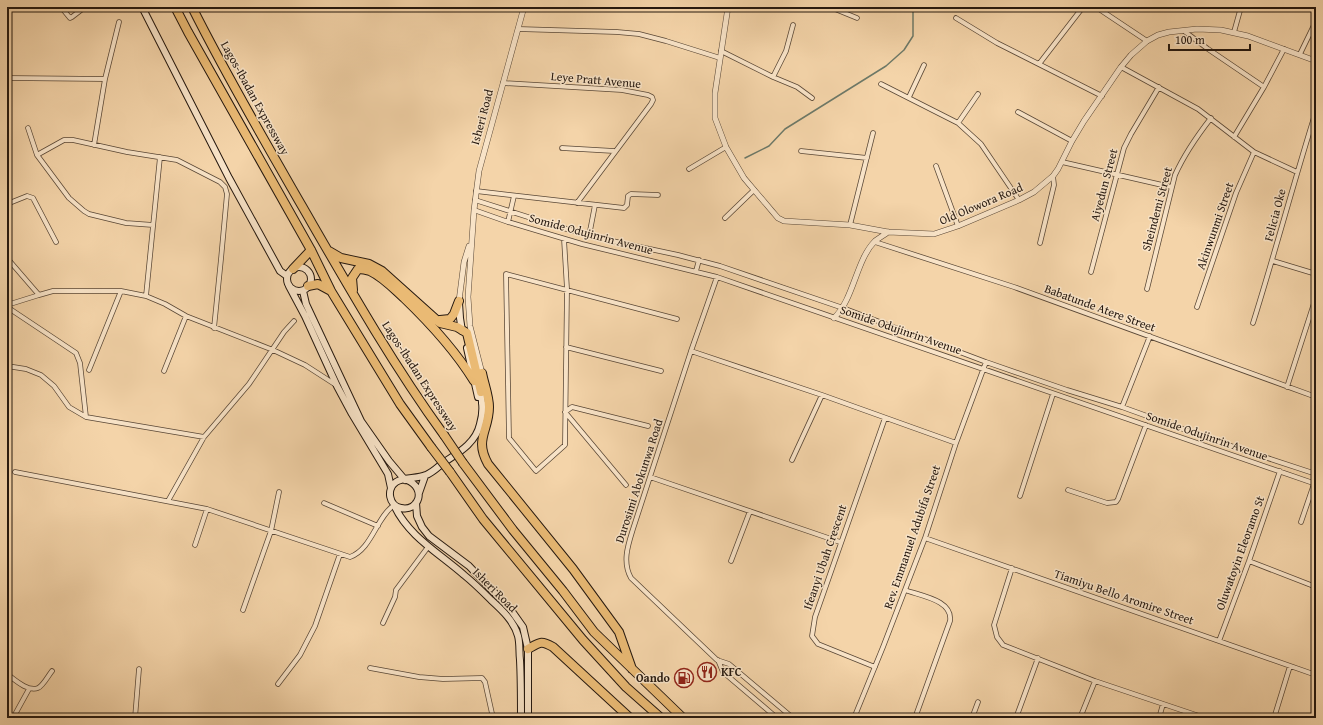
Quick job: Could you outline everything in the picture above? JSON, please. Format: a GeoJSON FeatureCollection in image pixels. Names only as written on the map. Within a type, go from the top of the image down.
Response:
{"type":"FeatureCollection","features":[{"type":"Feature","properties":{"kind":"highway"},"geometry":{"type":"LineString","coordinates":[[175,7],[310,250],[331,291],[400,404],[483,519],[583,640],[626,687],[661,718]]}},
{"type":"Feature","properties":{"kind":"highway","name":"Lagos-Ibadan Expressway"},"geometry":{"type":"LineString","coordinates":[[192,7],[217,57],[325,246],[413,393],[513,530],[564,591],[594,632],[683,718]]}},
{"type":"Feature","properties":{"kind":"highway"},"geometry":{"type":"LineString","coordinates":[[325,246],[335,255],[369,264],[382,271],[437,320],[467,333],[480,392]]}},
{"type":"Feature","properties":{"kind":"highway"},"geometry":{"type":"LineString","coordinates":[[293,269],[310,250]]}},
{"type":"Feature","properties":{"kind":"highway"},"geometry":{"type":"LineString","coordinates":[[361,307],[351,283],[352,278],[358,269],[368,270],[378,275],[411,305],[433,327],[465,365],[474,381]]}},
{"type":"Feature","properties":{"kind":"highway"},"geometry":{"type":"LineString","coordinates":[[306,288],[318,284],[331,291]]}},
{"type":"Feature","properties":{"kind":"highway"},"geometry":{"type":"LineString","coordinates":[[437,320],[450,320],[459,301]]}},
{"type":"Feature","properties":{"kind":"highway"},"geometry":{"type":"LineString","coordinates":[[482,373],[489,407],[481,444],[483,456],[573,569],[619,632],[632,669]]}},
{"type":"Feature","properties":{"kind":"highway"},"geometry":{"type":"LineString","coordinates":[[528,649],[539,642],[543,642],[553,648],[630,718]]}},
{"type":"Feature","properties":{"kind":"main road"},"geometry":{"type":"LineString","coordinates":[[142,7],[230,178],[280,271],[287,276]]}},
{"type":"Feature","properties":{"kind":"main road"},"geometry":{"type":"LineString","coordinates":[[391,488],[388,474],[337,386],[305,316],[289,286],[287,276],[293,269],[300,268],[307,271],[310,278],[306,288],[306,304],[361,421],[389,461],[406,480],[413,482],[419,492]]}},
{"type":"Feature","properties":{"kind":"main road"},"geometry":{"type":"LineString","coordinates":[[289,286],[295,291],[306,288]]}},
{"type":"Feature","properties":{"kind":"main road","name":"Isheri Road"},"geometry":{"type":"LineString","coordinates":[[459,301],[462,330],[478,399],[478,422],[465,448]]}},
{"type":"Feature","properties":{"kind":"main road","name":"Isheri Road"},"geometry":{"type":"LineString","coordinates":[[482,373],[480,392],[482,407],[480,426],[475,437],[465,448],[425,476],[400,480],[394,483],[391,488],[390,497],[398,513],[410,530],[428,547],[473,583],[505,613],[515,627],[518,636],[520,656],[521,718]]}},
{"type":"Feature","properties":{"kind":"main road","name":"Isheri Road"},"geometry":{"type":"LineString","coordinates":[[425,476],[416,503],[417,516],[422,527],[429,536],[469,566],[520,620],[524,627],[528,649],[528,718]]}},
{"type":"Feature","properties":{"kind":"main road"},"geometry":{"type":"LineString","coordinates":[[394,505],[405,509],[416,503]]}},
{"type":"Feature","properties":{"kind":"street"},"geometry":{"type":"LineString","coordinates":[[60,7],[70,18],[72,18],[85,7]]}},
{"type":"Feature","properties":{"kind":"street","name":"Isheri Road"},"geometry":{"type":"LineString","coordinates":[[482,373],[470,326],[468,297],[471,236],[476,191],[479,170],[524,7]]}},
{"type":"Feature","properties":{"kind":"street","name":"Old Olowora Road"},"geometry":{"type":"LineString","coordinates":[[728,7],[714,108],[715,118],[726,147],[744,178],[778,218],[784,222],[850,225],[888,232],[934,234],[958,226],[1034,192],[1053,176],[1084,121],[1131,55],[1147,41],[1158,35],[1212,29],[1234,32],[1300,54],[1316,61]]}},
{"type":"Feature","properties":{"kind":"street"},"geometry":{"type":"LineString","coordinates":[[830,7],[857,18]]}},
{"type":"Feature","properties":{"kind":"street"},"geometry":{"type":"LineString","coordinates":[[1040,64],[1083,7]]}},
{"type":"Feature","properties":{"kind":"street"},"geometry":{"type":"LineString","coordinates":[[1096,7],[1147,41]]}},
{"type":"Feature","properties":{"kind":"street"},"geometry":{"type":"LineString","coordinates":[[1234,32],[1242,7]]}},
{"type":"Feature","properties":{"kind":"street"},"geometry":{"type":"LineString","coordinates":[[956,18],[997,43],[1102,96]]}},
{"type":"Feature","properties":{"kind":"street"},"geometry":{"type":"LineString","coordinates":[[1300,54],[1316,21]]}},
{"type":"Feature","properties":{"kind":"street"},"geometry":{"type":"LineString","coordinates":[[94,145],[105,78],[119,22]]}},
{"type":"Feature","properties":{"kind":"street"},"geometry":{"type":"LineString","coordinates":[[773,77],[786,51],[793,25]]}},
{"type":"Feature","properties":{"kind":"street"},"geometry":{"type":"LineString","coordinates":[[518,29],[639,34],[720,58]]}},
{"type":"Feature","properties":{"kind":"street"},"geometry":{"type":"LineString","coordinates":[[1184,31],[1264,87]]}},
{"type":"Feature","properties":{"kind":"street"},"geometry":{"type":"LineString","coordinates":[[1234,137],[1264,87],[1284,49]]}},
{"type":"Feature","properties":{"kind":"street"},"geometry":{"type":"LineString","coordinates":[[722,51],[773,77],[797,87],[812,98]]}},
{"type":"Feature","properties":{"kind":"street"},"geometry":{"type":"LineString","coordinates":[[909,97],[924,65]]}},
{"type":"Feature","properties":{"kind":"street"},"geometry":{"type":"LineString","coordinates":[[1122,67],[1189,104],[1211,118],[1254,152],[1297,172]]}},
{"type":"Feature","properties":{"kind":"street"},"geometry":{"type":"LineString","coordinates":[[7,78],[105,78]]}},
{"type":"Feature","properties":{"kind":"street","name":"Leye Pratt Avenue"},"geometry":{"type":"LineString","coordinates":[[503,83],[622,90],[652,97],[653,100],[651,104],[614,151],[577,203]]}},
{"type":"Feature","properties":{"kind":"street"},"geometry":{"type":"LineString","coordinates":[[881,84],[958,123],[981,144],[1019,200]]}},
{"type":"Feature","properties":{"kind":"street","name":"Aiyedun Street"},"geometry":{"type":"LineString","coordinates":[[1091,272],[1124,148],[1159,87]]}},
{"type":"Feature","properties":{"kind":"street"},"geometry":{"type":"LineString","coordinates":[[958,123],[978,94]]}},
{"type":"Feature","properties":{"kind":"street","name":"Felicia Oke"},"geometry":{"type":"LineString","coordinates":[[1253,323],[1273,261],[1297,172],[1316,111]]}},
{"type":"Feature","properties":{"kind":"street"},"geometry":{"type":"LineString","coordinates":[[1018,112],[1072,141]]}},
{"type":"Feature","properties":{"kind":"street","name":"Sheindemi Street"},"geometry":{"type":"LineString","coordinates":[[1147,290],[1171,187],[1181,163],[1211,118]]}},
{"type":"Feature","properties":{"kind":"street"},"geometry":{"type":"LineString","coordinates":[[28,128],[37,155],[69,198],[89,214],[126,223],[153,225]]}},
{"type":"Feature","properties":{"kind":"street"},"geometry":{"type":"LineString","coordinates":[[850,225],[868,158],[873,133]]}},
{"type":"Feature","properties":{"kind":"street"},"geometry":{"type":"LineString","coordinates":[[37,155],[64,140],[73,140],[177,160],[220,182],[225,187],[226,194],[214,328]]}},
{"type":"Feature","properties":{"kind":"street"},"geometry":{"type":"LineString","coordinates":[[689,169],[726,147]]}},
{"type":"Feature","properties":{"kind":"street"},"geometry":{"type":"LineString","coordinates":[[562,148],[614,151]]}},
{"type":"Feature","properties":{"kind":"street"},"geometry":{"type":"LineString","coordinates":[[801,152],[868,158]]}},
{"type":"Feature","properties":{"kind":"street","name":"Akinwunmi Street"},"geometry":{"type":"LineString","coordinates":[[1197,307],[1236,193],[1254,152]]}},
{"type":"Feature","properties":{"kind":"street"},"geometry":{"type":"LineString","coordinates":[[146,296],[160,157]]}},
{"type":"Feature","properties":{"kind":"street"},"geometry":{"type":"LineString","coordinates":[[1062,162],[1171,187]]}},
{"type":"Feature","properties":{"kind":"street"},"geometry":{"type":"LineString","coordinates":[[936,166],[958,226]]}},
{"type":"Feature","properties":{"kind":"street"},"geometry":{"type":"LineString","coordinates":[[1040,243],[1054,185],[1053,176]]}},
{"type":"Feature","properties":{"kind":"street"},"geometry":{"type":"LineString","coordinates":[[726,218],[754,190]]}},
{"type":"Feature","properties":{"kind":"street"},"geometry":{"type":"LineString","coordinates":[[476,191],[624,208],[627,205],[628,196],[631,194],[658,195]]}},
{"type":"Feature","properties":{"kind":"street"},"geometry":{"type":"LineString","coordinates":[[7,204],[26,196],[33,198],[56,242]]}},
{"type":"Feature","properties":{"kind":"street"},"geometry":{"type":"LineString","coordinates":[[508,222],[514,196]]}},
{"type":"Feature","properties":{"kind":"street"},"geometry":{"type":"LineString","coordinates":[[475,200],[589,236],[720,266],[843,308],[986,362],[1316,474]]}},
{"type":"Feature","properties":{"kind":"street"},"geometry":{"type":"LineString","coordinates":[[589,236],[595,205]]}},
{"type":"Feature","properties":{"kind":"street","name":"Somide Odujinrin Avenue"},"geometry":{"type":"LineString","coordinates":[[474,210],[564,239],[717,277],[1315,484]]}},
{"type":"Feature","properties":{"kind":"street"},"geometry":{"type":"LineString","coordinates":[[834,318],[843,308],[863,262],[875,242],[888,232]]}},
{"type":"Feature","properties":{"kind":"street","name":"Isheri Road"},"geometry":{"type":"LineString","coordinates":[[459,301],[464,262],[471,236]]}},
{"type":"Feature","properties":{"kind":"street"},"geometry":{"type":"LineString","coordinates":[[564,239],[567,289],[565,445],[536,471],[509,438],[506,274],[567,289],[677,319]]}},
{"type":"Feature","properties":{"kind":"street","name":"Babatunde Atere Street"},"geometry":{"type":"LineString","coordinates":[[875,242],[1014,287],[1316,397]]}},
{"type":"Feature","properties":{"kind":"street"},"geometry":{"type":"LineString","coordinates":[[7,258],[39,294]]}},
{"type":"Feature","properties":{"kind":"street"},"geometry":{"type":"LineString","coordinates":[[696,271],[699,260]]}},
{"type":"Feature","properties":{"kind":"street"},"geometry":{"type":"LineString","coordinates":[[1273,261],[1316,274]]}},
{"type":"Feature","properties":{"kind":"street","name":"Durosimi Abokunwa Road"},"geometry":{"type":"LineString","coordinates":[[717,277],[650,477],[628,548],[626,564],[631,578],[717,660],[729,664],[793,718]]}},
{"type":"Feature","properties":{"kind":"street"},"geometry":{"type":"LineString","coordinates":[[7,306],[39,294],[53,291],[121,291],[146,296],[214,328],[273,350],[310,368],[337,386]]}},
{"type":"Feature","properties":{"kind":"street"},"geometry":{"type":"LineString","coordinates":[[89,370],[121,291]]}},
{"type":"Feature","properties":{"kind":"street"},"geometry":{"type":"LineString","coordinates":[[1287,387],[1316,297]]}},
{"type":"Feature","properties":{"kind":"street"},"geometry":{"type":"LineString","coordinates":[[7,306],[76,354],[80,363],[86,417]]}},
{"type":"Feature","properties":{"kind":"street"},"geometry":{"type":"LineString","coordinates":[[164,371],[186,316]]}},
{"type":"Feature","properties":{"kind":"street"},"geometry":{"type":"LineString","coordinates":[[168,501],[204,437],[249,384],[284,332],[294,321]]}},
{"type":"Feature","properties":{"kind":"street"},"geometry":{"type":"LineString","coordinates":[[1122,407],[1150,336]]}},
{"type":"Feature","properties":{"kind":"street"},"geometry":{"type":"LineString","coordinates":[[566,347],[661,371]]}},
{"type":"Feature","properties":{"kind":"street"},"geometry":{"type":"LineString","coordinates":[[691,351],[822,395],[956,443]]}},
{"type":"Feature","properties":{"kind":"street","name":"Rev. Emmanuel Adubifa Street"},"geometry":{"type":"LineString","coordinates":[[854,718],[925,538],[956,443],[986,362]]}},
{"type":"Feature","properties":{"kind":"street"},"geometry":{"type":"LineString","coordinates":[[7,366],[26,369],[41,375],[54,386],[69,407],[86,417],[204,437]]}},
{"type":"Feature","properties":{"kind":"street"},"geometry":{"type":"LineString","coordinates":[[1020,496],[1053,394]]}},
{"type":"Feature","properties":{"kind":"street"},"geometry":{"type":"LineString","coordinates":[[792,460],[822,395]]}},
{"type":"Feature","properties":{"kind":"street"},"geometry":{"type":"LineString","coordinates":[[565,412],[572,407],[648,426]]}},
{"type":"Feature","properties":{"kind":"street"},"geometry":{"type":"LineString","coordinates":[[565,412],[626,485]]}},
{"type":"Feature","properties":{"kind":"street","name":"Ifeanyi Ubah Crescent"},"geometry":{"type":"LineString","coordinates":[[875,667],[818,644],[812,636],[815,617],[840,542],[885,418]]}},
{"type":"Feature","properties":{"kind":"street"},"geometry":{"type":"LineString","coordinates":[[1068,490],[1107,504],[1116,502],[1146,425]]}},
{"type":"Feature","properties":{"kind":"street","name":"Oluwatoyin Eleoramo St"},"geometry":{"type":"LineString","coordinates":[[1219,640],[1249,561],[1280,471]]}},
{"type":"Feature","properties":{"kind":"street"},"geometry":{"type":"LineString","coordinates":[[15,472],[207,509],[350,557],[362,549],[378,526],[387,509],[394,505]]}},
{"type":"Feature","properties":{"kind":"street"},"geometry":{"type":"LineString","coordinates":[[650,477],[840,542]]}},
{"type":"Feature","properties":{"kind":"street"},"geometry":{"type":"LineString","coordinates":[[1302,522],[1315,484]]}},
{"type":"Feature","properties":{"kind":"street"},"geometry":{"type":"LineString","coordinates":[[243,610],[271,531],[279,492]]}},
{"type":"Feature","properties":{"kind":"street"},"geometry":{"type":"LineString","coordinates":[[324,502],[378,526]]}},
{"type":"Feature","properties":{"kind":"street"},"geometry":{"type":"LineString","coordinates":[[195,546],[207,509]]}},
{"type":"Feature","properties":{"kind":"street"},"geometry":{"type":"LineString","coordinates":[[731,561],[750,511]]}},
{"type":"Feature","properties":{"kind":"street","name":"Tiamiyu Bello Aromire Street"},"geometry":{"type":"LineString","coordinates":[[925,538],[1316,675]]}},
{"type":"Feature","properties":{"kind":"street"},"geometry":{"type":"LineString","coordinates":[[383,623],[393,603],[396,590],[428,547]]}},
{"type":"Feature","properties":{"kind":"street"},"geometry":{"type":"LineString","coordinates":[[278,684],[300,656],[315,626],[340,554]]}},
{"type":"Feature","properties":{"kind":"street"},"geometry":{"type":"LineString","coordinates":[[1249,561],[1316,587]]}},
{"type":"Feature","properties":{"kind":"street"},"geometry":{"type":"LineString","coordinates":[[1012,568],[996,617],[995,632],[999,642],[1003,645],[1095,681],[1205,718]]}},
{"type":"Feature","properties":{"kind":"street"},"geometry":{"type":"LineString","coordinates":[[905,590],[941,602],[946,606],[951,616],[915,718]]}},
{"type":"Feature","properties":{"kind":"street"},"geometry":{"type":"LineString","coordinates":[[1016,718],[1038,658]]}},
{"type":"Feature","properties":{"kind":"street"},"geometry":{"type":"LineString","coordinates":[[717,660],[723,672],[777,718]]}},
{"type":"Feature","properties":{"kind":"street"},"geometry":{"type":"LineString","coordinates":[[1274,718],[1290,666]]}},
{"type":"Feature","properties":{"kind":"street"},"geometry":{"type":"LineString","coordinates":[[370,668],[419,677],[443,679],[482,678],[485,682],[493,718]]}},
{"type":"Feature","properties":{"kind":"street"},"geometry":{"type":"LineString","coordinates":[[136,718],[138,669]]}},
{"type":"Feature","properties":{"kind":"street"},"geometry":{"type":"LineString","coordinates":[[7,674],[28,689],[38,689],[52,671]]}},
{"type":"Feature","properties":{"kind":"street"},"geometry":{"type":"LineString","coordinates":[[1080,718],[1095,681]]}},
{"type":"Feature","properties":{"kind":"street"},"geometry":{"type":"LineString","coordinates":[[13,718],[28,689]]}},
{"type":"Feature","properties":{"kind":"street"},"geometry":{"type":"LineString","coordinates":[[972,718],[978,702]]}},
{"type":"Feature","properties":{"kind":"street"},"geometry":{"type":"LineString","coordinates":[[1159,718],[1163,704]]}},
{"type":"Feature","properties":{"kind":"waterway"},"geometry":{"type":"LineString","coordinates":[[745,158],[769,146],[785,129],[886,66],[904,50],[913,36],[913,7]]}},
{"type":"Feature","properties":{"kind":"place","name":"KFC"},"geometry":{"type":"Point","coordinates":[707,672]}},
{"type":"Feature","properties":{"kind":"place","name":"Oando"},"geometry":{"type":"Point","coordinates":[684,678]}}]}
